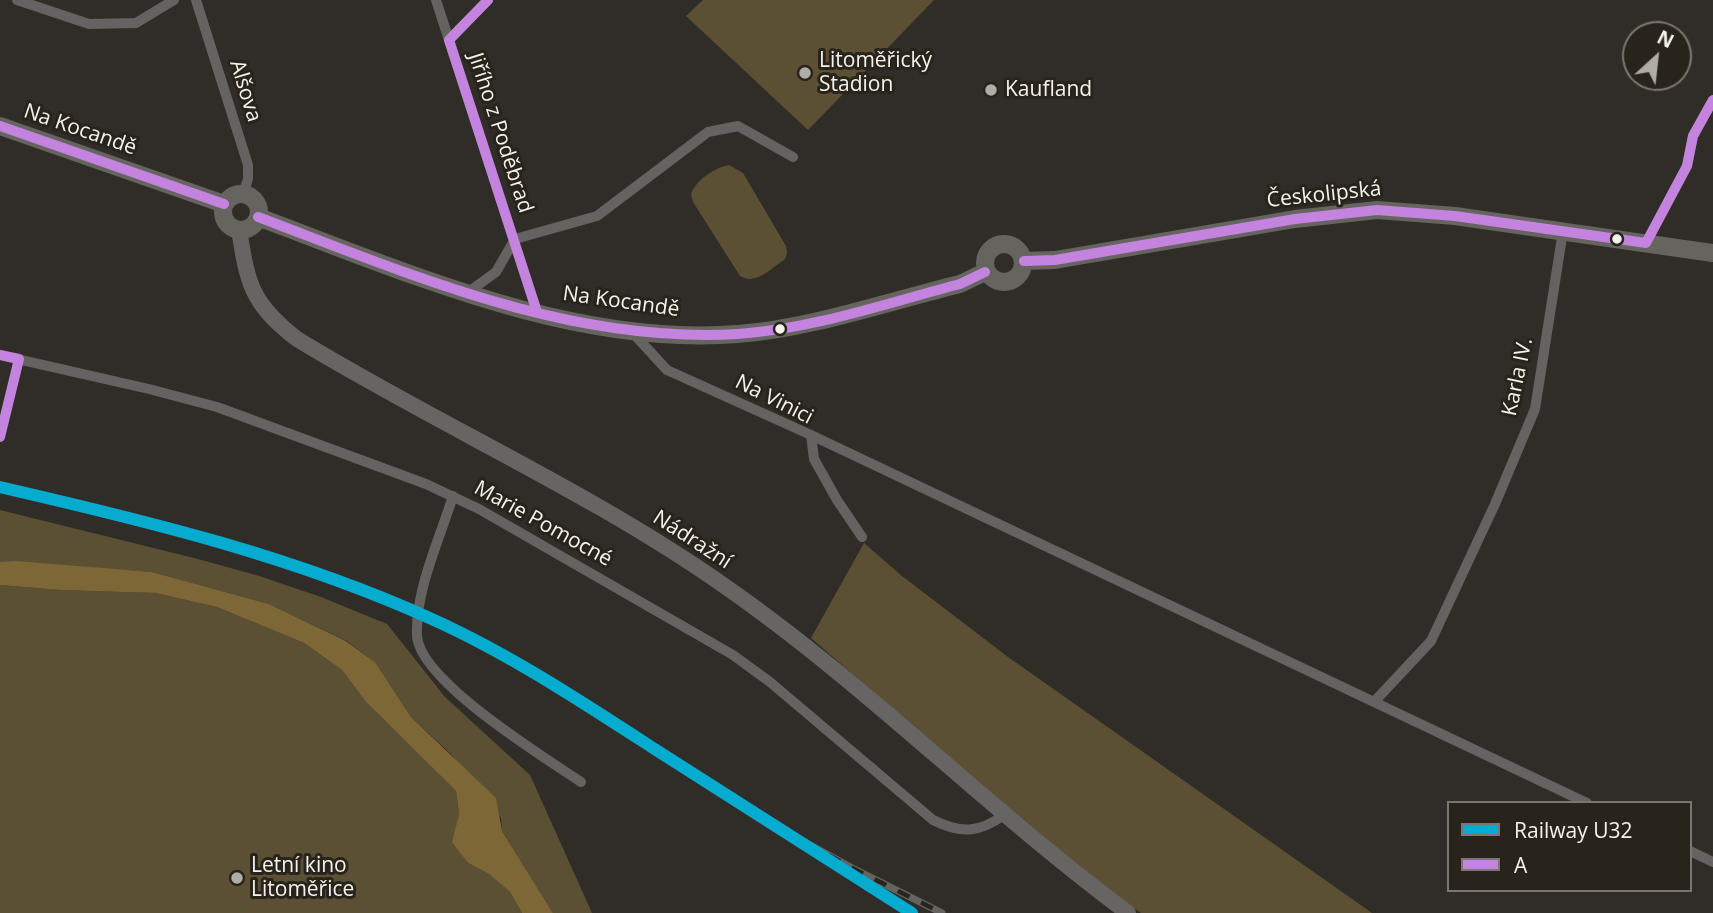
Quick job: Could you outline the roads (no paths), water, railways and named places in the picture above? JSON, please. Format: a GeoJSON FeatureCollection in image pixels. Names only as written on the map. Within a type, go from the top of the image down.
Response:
{"type":"FeatureCollection","features":[{"type":"Feature","properties":{"kind":"main road","name":"Na Kocandě"},"geometry":{"type":"LineString","coordinates":[[0,126],[224,204]]}},
{"type":"Feature","properties":{"kind":"main road"},"geometry":{"type":"LineString","coordinates":[[243,193],[256,202],[258,217],[251,227],[239,230],[225,221],[224,204],[232,196],[243,193]]}},
{"type":"Feature","properties":{"kind":"main road","name":"Českolipská"},"geometry":{"type":"LineString","coordinates":[[1024,261],[1055,260],[1295,219],[1377,210],[1455,216],[1713,253]]}},
{"type":"Feature","properties":{"kind":"main road","name":"Na Kocandě"},"geometry":{"type":"LineString","coordinates":[[258,217],[467,293],[537,312],[631,331],[701,335],[776,329],[960,284],[985,272]]}},
{"type":"Feature","properties":{"kind":"main road","name":"Nádražní"},"geometry":{"type":"LineString","coordinates":[[239,230],[245,264],[258,301],[276,322],[297,339],[657,541],[725,586],[797,638],[1004,815],[1128,913]]}},
{"type":"Feature","properties":{"kind":"main road"},"geometry":{"type":"LineString","coordinates":[[1007,244],[1017,248],[1024,261],[1021,272],[1008,281],[993,279],[985,272],[985,257],[998,246],[1007,244]]}},
{"type":"Feature","properties":{"kind":"street"},"geometry":{"type":"LineString","coordinates":[[16,0],[89,24],[136,23],[174,0]]}},
{"type":"Feature","properties":{"kind":"street","name":"Alšova"},"geometry":{"type":"LineString","coordinates":[[197,0],[248,165],[248,179],[243,193]]}},
{"type":"Feature","properties":{"kind":"street","name":"Jiřího z Poděbrad"},"geometry":{"type":"LineString","coordinates":[[436,0],[537,312]]}},
{"type":"Feature","properties":{"kind":"street"},"geometry":{"type":"LineString","coordinates":[[449,40],[488,0]]}},
{"type":"Feature","properties":{"kind":"street"},"geometry":{"type":"LineString","coordinates":[[1646,243],[1687,166],[1693,136],[1713,100]]}},
{"type":"Feature","properties":{"kind":"street"},"geometry":{"type":"LineString","coordinates":[[515,239],[597,216],[708,132],[738,125],[793,157]]}},
{"type":"Feature","properties":{"kind":"street","name":"Karla IV."},"geometry":{"type":"LineString","coordinates":[[1374,702],[1431,641],[1486,525],[1535,409],[1563,232]]}},
{"type":"Feature","properties":{"kind":"street","name":"Jiřího z Poděbrad"},"geometry":{"type":"LineString","coordinates":[[467,293],[496,272],[515,239]]}},
{"type":"Feature","properties":{"kind":"street","name":"Na Vinici"},"geometry":{"type":"LineString","coordinates":[[631,331],[667,370],[811,435],[814,459],[836,500],[862,537]]}},
{"type":"Feature","properties":{"kind":"street","name":"Marie Pomocné"},"geometry":{"type":"LineString","coordinates":[[1,354],[217,407],[453,496],[733,655],[770,682],[933,820],[963,829],[986,827],[1004,815]]}},
{"type":"Feature","properties":{"kind":"street"},"geometry":{"type":"LineString","coordinates":[[811,435],[1583,801]]}},
{"type":"Feature","properties":{"kind":"street"},"geometry":{"type":"LineString","coordinates":[[453,496],[420,600],[417,637],[424,658],[455,691],[580,782]]}},
{"type":"Feature","properties":{"kind":"street"},"geometry":{"type":"LineString","coordinates":[[1692,853],[1713,862]]}},
{"type":"Feature","properties":{"kind":"railway"},"geometry":{"type":"LineString","coordinates":[[783,830],[942,913]]}},
{"type":"Feature","properties":{"kind":"rail line","name":"U32"},"geometry":{"type":"LineString","coordinates":[[0,487],[166,527],[275,559],[329,577],[434,620],[491,648],[546,680],[912,913]]}},
{"type":"Feature","properties":{"kind":"place","name":"Litoměřický Stadion"},"geometry":{"type":"Point","coordinates":[805,73]}},
{"type":"Feature","properties":{"kind":"place","name":"Kaufland"},"geometry":{"type":"Point","coordinates":[991,90]}},
{"type":"Feature","properties":{"kind":"place","name":"Letní kino Litoměřice"},"geometry":{"type":"Point","coordinates":[237,878]}}]}
